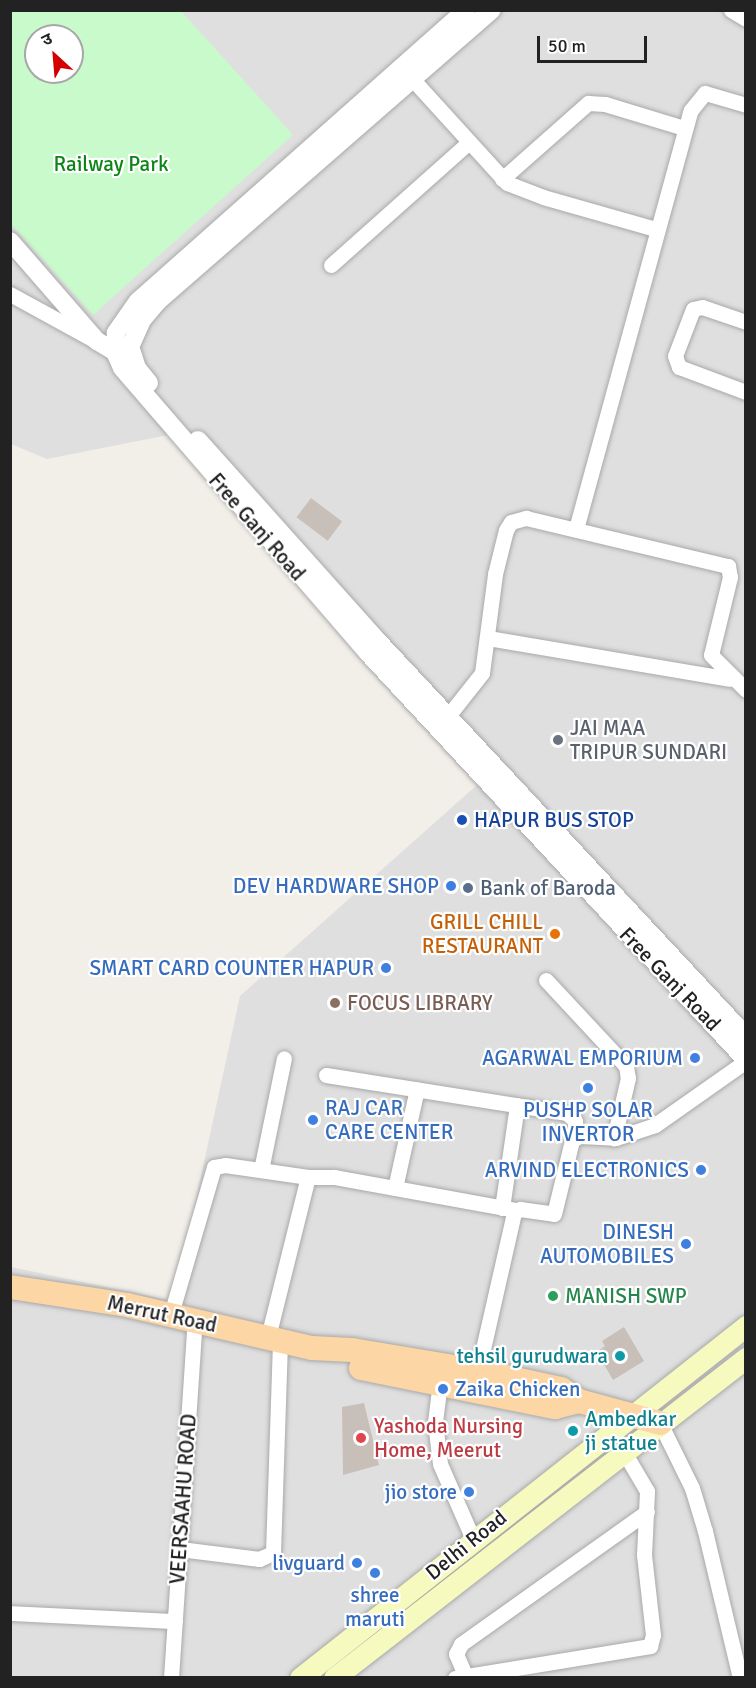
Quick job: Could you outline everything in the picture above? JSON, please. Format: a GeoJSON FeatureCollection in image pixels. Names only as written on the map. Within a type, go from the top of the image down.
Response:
{"type":"FeatureCollection","features":[{"type":"Feature","properties":{"kind":"main road","name":"Merrut Road"},"geometry":{"type":"LineString","coordinates":[[10,1287],[171,1314],[312,1348],[352,1350],[478,1371],[561,1389],[579,1401],[631,1413],[660,1423]]}},
{"type":"Feature","properties":{"kind":"main road","name":"Delhi Road"},"geometry":{"type":"LineString","coordinates":[[300,1677],[631,1413],[746,1326]]}},
{"type":"Feature","properties":{"kind":"main road","name":"Merrut Road"},"geometry":{"type":"LineString","coordinates":[[312,1348],[347,1365],[555,1407],[579,1401]]}},
{"type":"Feature","properties":{"kind":"main road","name":"Delhi Road"},"geometry":{"type":"LineString","coordinates":[[334,1677],[746,1358]]}},
{"type":"Feature","properties":{"kind":"street"},"geometry":{"type":"LineString","coordinates":[[407,73],[466,10]]}},
{"type":"Feature","properties":{"kind":"street"},"geometry":{"type":"LineString","coordinates":[[10,294],[115,352],[116,333],[138,301],[407,73],[492,10]]}},
{"type":"Feature","properties":{"kind":"street"},"geometry":{"type":"LineString","coordinates":[[731,10],[746,19]]}},
{"type":"Feature","properties":{"kind":"street"},"geometry":{"type":"LineString","coordinates":[[407,73],[502,179],[543,197],[655,229]]}},
{"type":"Feature","properties":{"kind":"street"},"geometry":{"type":"LineString","coordinates":[[576,529],[655,229],[684,128],[694,102],[705,93],[746,105]]}},
{"type":"Feature","properties":{"kind":"street"},"geometry":{"type":"LineString","coordinates":[[502,179],[588,104],[605,104],[684,128]]}},
{"type":"Feature","properties":{"kind":"street"},"geometry":{"type":"LineString","coordinates":[[343,128],[158,301],[142,320],[130,347],[137,369],[448,716],[746,1036]]}},
{"type":"Feature","properties":{"kind":"street"},"geometry":{"type":"LineString","coordinates":[[331,265],[468,143]]}},
{"type":"Feature","properties":{"kind":"street"},"geometry":{"type":"LineString","coordinates":[[10,242],[97,341]]}},
{"type":"Feature","properties":{"kind":"street"},"geometry":{"type":"LineString","coordinates":[[746,322],[702,307],[693,309],[675,356],[680,367],[746,392]]}},
{"type":"Feature","properties":{"kind":"street","name":"Free Ganj Road"},"geometry":{"type":"LineString","coordinates":[[115,352],[129,377],[361,644],[746,1060]]}},
{"type":"Feature","properties":{"kind":"street"},"geometry":{"type":"LineString","coordinates":[[448,716],[482,673],[495,574],[511,522],[526,518],[728,566],[730,577],[710,650],[712,659],[746,690]]}},
{"type":"Feature","properties":{"kind":"street"},"geometry":{"type":"LineString","coordinates":[[488,638],[733,679]]}},
{"type":"Feature","properties":{"kind":"street"},"geometry":{"type":"LineString","coordinates":[[546,980],[626,1066],[628,1078],[614,1138]]}},
{"type":"Feature","properties":{"kind":"street"},"geometry":{"type":"LineString","coordinates":[[261,1170],[284,1058]]}},
{"type":"Feature","properties":{"kind":"street"},"geometry":{"type":"LineString","coordinates":[[575,1137],[614,1138],[642,1131],[668,1119],[746,1060]]}},
{"type":"Feature","properties":{"kind":"street"},"geometry":{"type":"LineString","coordinates":[[171,1314],[211,1171],[218,1165],[308,1177],[334,1177],[509,1209],[554,1214],[575,1137],[575,1121],[567,1113],[326,1075]]}},
{"type":"Feature","properties":{"kind":"street"},"geometry":{"type":"LineString","coordinates":[[395,1188],[417,1089]]}},
{"type":"Feature","properties":{"kind":"street"},"geometry":{"type":"LineString","coordinates":[[478,1371],[509,1209],[517,1105]]}},
{"type":"Feature","properties":{"kind":"street"},"geometry":{"type":"LineString","coordinates":[[180,1549],[259,1559],[273,1553],[274,1339],[308,1177]]}},
{"type":"Feature","properties":{"kind":"street","name":"VEERSAAHU ROAD"},"geometry":{"type":"LineString","coordinates":[[171,1677],[195,1320]]}},
{"type":"Feature","properties":{"kind":"street"},"geometry":{"type":"LineString","coordinates":[[440,1382],[435,1422],[440,1464],[473,1539]]}},
{"type":"Feature","properties":{"kind":"street"},"geometry":{"type":"LineString","coordinates":[[660,1423],[692,1488],[703,1523],[740,1677]]}},
{"type":"Feature","properties":{"kind":"street"},"geometry":{"type":"LineString","coordinates":[[624,1452],[647,1491],[647,1512],[644,1555],[653,1635],[650,1646],[460,1676],[456,1654],[461,1644],[647,1512]]}},
{"type":"Feature","properties":{"kind":"street"},"geometry":{"type":"LineString","coordinates":[[10,1613],[175,1621]]}},
{"type":"Feature","properties":{"kind":"shaded area"},"geometry":{"type":"Polygon","coordinates":[[[11,11],[745,11],[745,1677],[11,1678],[11,1267],[174,1301],[240,996],[478,784],[168,435],[47,459],[11,444],[11,11]]]}},
{"type":"Feature","properties":{"kind":"green space","name":"Railway Park"},"geometry":{"type":"Polygon","coordinates":[[[10,11],[181,11],[293,135],[93,315],[11,224],[10,11]]]}},
{"type":"Feature","properties":{"kind":"building"},"geometry":{"type":"Polygon","coordinates":[[[311,498],[342,521],[328,541],[297,517],[311,498]]]}},
{"type":"Feature","properties":{"kind":"building","name":"tehsil gurudwara"},"geometry":{"type":"Polygon","coordinates":[[[624,1327],[644,1361],[613,1380],[597,1352],[605,1346],[602,1341],[624,1327]]]}},
{"type":"Feature","properties":{"kind":"building"},"geometry":{"type":"Polygon","coordinates":[[[364,1403],[379,1465],[343,1475],[342,1407],[364,1403]]]}},
{"type":"Feature","properties":{"kind":"place","name":"JAI MAA TRIPUR SUNDARI"},"geometry":{"type":"Point","coordinates":[558,740]}},
{"type":"Feature","properties":{"kind":"place","name":"HAPUR BUS STOP"},"geometry":{"type":"Point","coordinates":[462,820]}},
{"type":"Feature","properties":{"kind":"place","name":"DEV HARDWARE SHOP"},"geometry":{"type":"Point","coordinates":[451,886]}},
{"type":"Feature","properties":{"kind":"place","name":"Bank of Baroda"},"geometry":{"type":"Point","coordinates":[468,888]}},
{"type":"Feature","properties":{"kind":"place","name":"GRILL CHILL RESTAURANT"},"geometry":{"type":"Point","coordinates":[555,934]}},
{"type":"Feature","properties":{"kind":"place","name":"SMART CARD COUNTER HAPUR"},"geometry":{"type":"Point","coordinates":[386,968]}},
{"type":"Feature","properties":{"kind":"place","name":"FOCUS LIBRARY"},"geometry":{"type":"Point","coordinates":[335,1003]}},
{"type":"Feature","properties":{"kind":"place","name":"AGARWAL EMPORIUM"},"geometry":{"type":"Point","coordinates":[695,1058]}},
{"type":"Feature","properties":{"kind":"place","name":"PUSHP SOLAR INVERTOR"},"geometry":{"type":"Point","coordinates":[588,1088]}},
{"type":"Feature","properties":{"kind":"place","name":"RAJ CAR CARE CENTER"},"geometry":{"type":"Point","coordinates":[313,1120]}},
{"type":"Feature","properties":{"kind":"place","name":"ARVIND ELECTRONICS"},"geometry":{"type":"Point","coordinates":[701,1170]}},
{"type":"Feature","properties":{"kind":"place","name":"DINESH AUTOMOBILES"},"geometry":{"type":"Point","coordinates":[686,1244]}},
{"type":"Feature","properties":{"kind":"place","name":"MANISH SWP"},"geometry":{"type":"Point","coordinates":[553,1296]}},
{"type":"Feature","properties":{"kind":"place","name":"tehsil gurudwara"},"geometry":{"type":"Point","coordinates":[620,1356]}},
{"type":"Feature","properties":{"kind":"place","name":"Zaika Chicken"},"geometry":{"type":"Point","coordinates":[443,1389]}},
{"type":"Feature","properties":{"kind":"place","name":"Ambedkar ji statue"},"geometry":{"type":"Point","coordinates":[573,1431]}},
{"type":"Feature","properties":{"kind":"place","name":"Yashoda Nursing Home, Meerut"},"geometry":{"type":"Point","coordinates":[361,1438]}},
{"type":"Feature","properties":{"kind":"place","name":"jio store"},"geometry":{"type":"Point","coordinates":[469,1492]}},
{"type":"Feature","properties":{"kind":"place","name":"livguard"},"geometry":{"type":"Point","coordinates":[357,1563]}},
{"type":"Feature","properties":{"kind":"place","name":"shree maruti"},"geometry":{"type":"Point","coordinates":[375,1573]}}]}
